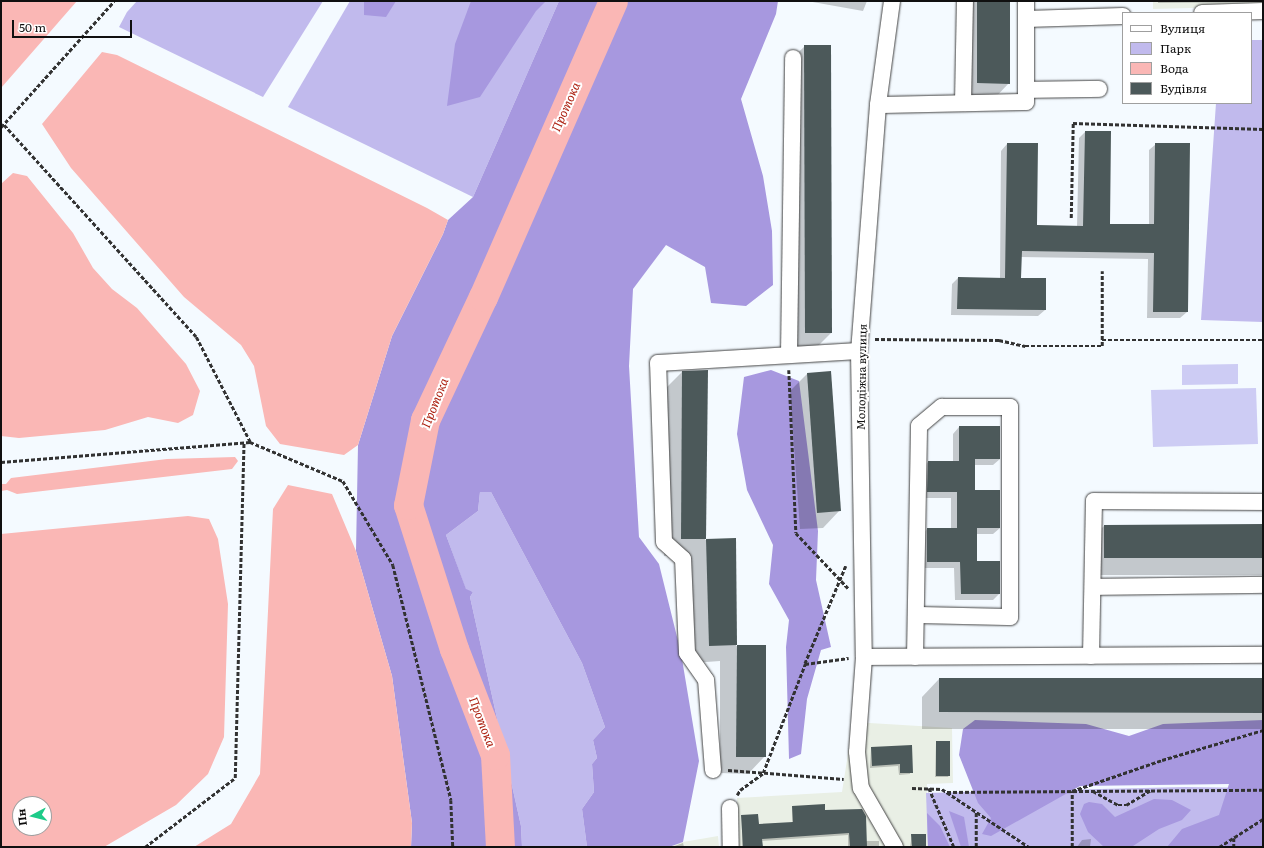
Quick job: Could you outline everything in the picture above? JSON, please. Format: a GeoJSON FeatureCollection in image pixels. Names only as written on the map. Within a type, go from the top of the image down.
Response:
{"type":"FeatureCollection","features":[{"type":"Feature","properties":{"kind":"street","name":"Молодіжна вулиця"},"geometry":{"type":"LineString","coordinates":[[861,788],[857,752],[864,657],[860,345],[878,105],[892,1]]}},
{"type":"Feature","properties":{"kind":"street"},"geometry":{"type":"LineString","coordinates":[[963,103],[965,1]]}},
{"type":"Feature","properties":{"kind":"street"},"geometry":{"type":"LineString","coordinates":[[878,105],[1026,102],[1026,1]]}},
{"type":"Feature","properties":{"kind":"street"},"geometry":{"type":"LineString","coordinates":[[1232,12],[1263,11]]}},
{"type":"Feature","properties":{"kind":"street"},"geometry":{"type":"LineString","coordinates":[[1026,19],[1122,16]]}},
{"type":"Feature","properties":{"kind":"street"},"geometry":{"type":"LineString","coordinates":[[788,356],[793,58]]}},
{"type":"Feature","properties":{"kind":"street"},"geometry":{"type":"LineString","coordinates":[[1026,90],[1099,89]]}},
{"type":"Feature","properties":{"kind":"street"},"geometry":{"type":"LineString","coordinates":[[713,770],[706,680],[687,653],[683,559],[664,542],[658,363],[788,356],[860,345]]}},
{"type":"Feature","properties":{"kind":"street"},"geometry":{"type":"LineString","coordinates":[[915,657],[919,426],[942,407],[1010,407],[1010,617],[916,615]]}},
{"type":"Feature","properties":{"kind":"street"},"geometry":{"type":"LineString","coordinates":[[1092,656],[1094,501],[1263,502]]}},
{"type":"Feature","properties":{"kind":"street"},"geometry":{"type":"LineString","coordinates":[[1093,587],[1263,585]]}},
{"type":"Feature","properties":{"kind":"street"},"geometry":{"type":"LineString","coordinates":[[864,657],[1263,655]]}},
{"type":"Feature","properties":{"kind":"street"},"geometry":{"type":"LineString","coordinates":[[861,788],[895,847]]}},
{"type":"Feature","properties":{"kind":"street"},"geometry":{"type":"LineString","coordinates":[[730,808],[731,847]]}},
{"type":"Feature","properties":{"kind":"path"},"geometry":{"type":"LineString","coordinates":[[114,1],[2,126],[196,337],[250,442]]}},
{"type":"Feature","properties":{"kind":"path"},"geometry":{"type":"LineString","coordinates":[[1070,218],[1073,123],[1263,129]]}},
{"type":"Feature","properties":{"kind":"path"},"geometry":{"type":"LineString","coordinates":[[860,345],[999,340],[1025,346],[1102,346],[1102,271]]}},
{"type":"Feature","properties":{"kind":"path"},"geometry":{"type":"LineString","coordinates":[[1102,340],[1263,340]]}},
{"type":"Feature","properties":{"kind":"path"},"geometry":{"type":"LineString","coordinates":[[788,356],[796,533],[863,605]]}},
{"type":"Feature","properties":{"kind":"path"},"geometry":{"type":"LineString","coordinates":[[1,462],[250,442],[343,481],[393,565],[451,800],[453,847]]}},
{"type":"Feature","properties":{"kind":"path"},"geometry":{"type":"LineString","coordinates":[[145,847],[235,778],[244,443]]}},
{"type":"Feature","properties":{"kind":"path"},"geometry":{"type":"LineString","coordinates":[[730,808],[740,790],[763,773],[805,664],[848,560]]}},
{"type":"Feature","properties":{"kind":"path"},"geometry":{"type":"LineString","coordinates":[[805,664],[864,657]]}},
{"type":"Feature","properties":{"kind":"path"},"geometry":{"type":"LineString","coordinates":[[1072,791],[1162,760],[1263,730]]}},
{"type":"Feature","properties":{"kind":"path"},"geometry":{"type":"LineString","coordinates":[[713,770],[844,779],[861,788]]}},
{"type":"Feature","properties":{"kind":"path"},"geometry":{"type":"LineString","coordinates":[[912,788],[929,788],[946,792],[1263,790]]}},
{"type":"Feature","properties":{"kind":"path"},"geometry":{"type":"LineString","coordinates":[[929,788],[954,847]]}},
{"type":"Feature","properties":{"kind":"path"},"geometry":{"type":"LineString","coordinates":[[1092,790],[1118,805],[1126,805],[1151,790]]}},
{"type":"Feature","properties":{"kind":"path"},"geometry":{"type":"LineString","coordinates":[[1072,791],[1072,847]]}},
{"type":"Feature","properties":{"kind":"path"},"geometry":{"type":"LineString","coordinates":[[946,792],[1029,847]]}},
{"type":"Feature","properties":{"kind":"path"},"geometry":{"type":"LineString","coordinates":[[976,812],[976,847]]}},
{"type":"Feature","properties":{"kind":"path"},"geometry":{"type":"LineString","coordinates":[[1218,847],[1263,819]]}},
{"type":"Feature","properties":{"kind":"path"},"geometry":{"type":"LineString","coordinates":[[1234,837],[1234,847]]}},
{"type":"Feature","properties":{"kind":"shaded area"},"geometry":{"type":"Polygon","coordinates":[[[364,1],[396,1],[386,17],[364,15],[364,1]]]}},
{"type":"Feature","properties":{"kind":"shaded area"},"geometry":{"type":"Polygon","coordinates":[[[471,1],[546,1],[536,11],[480,97],[447,106],[455,44],[471,1]]]}},
{"type":"Feature","properties":{"kind":"shaded area"},"geometry":{"type":"Polygon","coordinates":[[[559,1],[778,1],[776,14],[741,99],[763,176],[772,231],[773,285],[746,306],[711,303],[705,267],[666,245],[633,289],[629,366],[639,537],[659,564],[681,653],[699,761],[683,842],[669,847],[587,847],[582,809],[594,792],[592,764],[597,758],[593,740],[605,727],[582,663],[491,492],[480,492],[478,511],[446,535],[466,589],[473,592],[470,597],[521,826],[522,847],[411,847],[412,823],[392,676],[356,551],[358,445],[392,336],[443,234],[448,220],[473,197],[559,1]]]}},
{"type":"Feature","properties":{"kind":"shaded area"},"geometry":{"type":"Polygon","coordinates":[[[1153,1],[1263,1],[1263,6],[1153,9],[1153,1]]]}},
{"type":"Feature","properties":{"kind":"shaded area"},"geometry":{"type":"Polygon","coordinates":[[[1238,364],[1238,384],[1182,385],[1182,365],[1238,364]]]}},
{"type":"Feature","properties":{"kind":"shaded area"},"geometry":{"type":"Polygon","coordinates":[[[771,370],[799,381],[818,531],[816,580],[831,647],[821,650],[807,699],[801,754],[789,759],[786,647],[789,620],[769,584],[773,545],[747,490],[737,434],[744,377],[771,370]]]}},
{"type":"Feature","properties":{"kind":"shaded area"},"geometry":{"type":"Polygon","coordinates":[[[1256,388],[1258,444],[1153,447],[1151,390],[1256,388]]]}},
{"type":"Feature","properties":{"kind":"shaded area"},"geometry":{"type":"Polygon","coordinates":[[[975,720],[1086,724],[1129,736],[1163,724],[1263,720],[1263,847],[1167,847],[1182,829],[1219,815],[1229,784],[1080,786],[991,836],[982,834],[991,818],[978,803],[959,755],[963,729],[975,720]]]}},
{"type":"Feature","properties":{"kind":"shaded area"},"geometry":{"type":"Polygon","coordinates":[[[853,722],[952,728],[953,783],[927,784],[928,847],[739,847],[737,798],[842,792],[853,722]]]}},
{"type":"Feature","properties":{"kind":"shaded area"},"geometry":{"type":"Polygon","coordinates":[[[1154,799],[1172,800],[1191,810],[1182,820],[1159,829],[1133,846],[1104,847],[1088,832],[1080,814],[1084,804],[1089,802],[1102,804],[1115,817],[1154,799]]]}},
{"type":"Feature","properties":{"kind":"shaded area"},"geometry":{"type":"Polygon","coordinates":[[[949,811],[964,817],[969,847],[961,847],[949,811]]]}},
{"type":"Feature","properties":{"kind":"shaded area"},"geometry":{"type":"Polygon","coordinates":[[[927,813],[940,826],[950,847],[928,847],[927,813]]]}},
{"type":"Feature","properties":{"kind":"shaded area"},"geometry":{"type":"Polygon","coordinates":[[[718,836],[719,847],[669,847],[683,842],[718,836]]]}},
{"type":"Feature","properties":{"kind":"green space"},"geometry":{"type":"Polygon","coordinates":[[[137,1],[323,1],[263,97],[119,27],[127,12],[137,1]]]}},
{"type":"Feature","properties":{"kind":"green space"},"geometry":{"type":"Polygon","coordinates":[[[350,1],[559,1],[473,197],[288,107],[350,1]]]}},
{"type":"Feature","properties":{"kind":"green space"},"geometry":{"type":"Polygon","coordinates":[[[1252,40],[1263,40],[1263,322],[1201,320],[1216,104],[1252,104],[1252,40]]]}},
{"type":"Feature","properties":{"kind":"green space"},"geometry":{"type":"Polygon","coordinates":[[[480,492],[491,492],[582,663],[605,727],[593,740],[597,758],[592,764],[594,792],[582,809],[587,847],[522,847],[521,826],[470,597],[473,592],[466,590],[446,535],[478,511],[480,492]]]}},
{"type":"Feature","properties":{"kind":"green space"},"geometry":{"type":"Polygon","coordinates":[[[1185,787],[1263,788],[1263,847],[928,847],[926,793],[1185,787]]]}},
{"type":"Feature","properties":{"kind":"water"},"geometry":{"type":"Polygon","coordinates":[[[1,1],[77,1],[1,88],[1,1]]]}},
{"type":"Feature","properties":{"kind":"water"},"geometry":{"type":"Polygon","coordinates":[[[102,52],[117,55],[427,208],[448,220],[443,234],[392,336],[358,445],[344,455],[280,444],[266,426],[254,366],[241,345],[184,297],[71,168],[42,124],[102,52]]]}},
{"type":"Feature","properties":{"kind":"water"},"geometry":{"type":"Polygon","coordinates":[[[13,173],[27,176],[73,233],[93,268],[112,289],[137,308],[186,364],[200,391],[193,415],[178,423],[148,417],[105,430],[19,438],[1,436],[1,184],[13,173]]]}},
{"type":"Feature","properties":{"kind":"water"},"geometry":{"type":"Polygon","coordinates":[[[235,457],[238,461],[232,469],[17,494],[7,490],[1,491],[1,484],[6,484],[11,478],[167,459],[235,457]]]}},
{"type":"Feature","properties":{"kind":"water"},"geometry":{"type":"Polygon","coordinates":[[[288,485],[332,494],[356,551],[392,676],[412,823],[411,847],[194,847],[231,824],[260,774],[273,509],[288,485]]]}},
{"type":"Feature","properties":{"kind":"water"},"geometry":{"type":"Polygon","coordinates":[[[188,516],[209,519],[218,539],[228,604],[224,737],[208,774],[176,805],[104,847],[1,847],[1,534],[188,516]]]}},
{"type":"Feature","properties":{"kind":"building"},"geometry":{"type":"Polygon","coordinates":[[[977,1],[1010,1],[1010,84],[977,83],[977,1]]]}},
{"type":"Feature","properties":{"kind":"building"},"geometry":{"type":"Polygon","coordinates":[[[804,45],[831,45],[832,333],[805,333],[804,45]]]}},
{"type":"Feature","properties":{"kind":"building"},"geometry":{"type":"Polygon","coordinates":[[[1085,131],[1111,131],[1110,224],[1154,224],[1155,143],[1190,143],[1188,312],[1153,312],[1154,253],[1022,251],[1021,278],[1046,278],[1046,310],[957,309],[958,277],[1005,278],[1007,143],[1038,143],[1037,225],[1083,226],[1085,131]]]}},
{"type":"Feature","properties":{"kind":"building"},"geometry":{"type":"Polygon","coordinates":[[[708,370],[706,539],[681,539],[682,371],[708,370]]]}},
{"type":"Feature","properties":{"kind":"building"},"geometry":{"type":"Polygon","coordinates":[[[831,371],[841,511],[817,513],[807,373],[831,371]]]}},
{"type":"Feature","properties":{"kind":"building"},"geometry":{"type":"Polygon","coordinates":[[[959,426],[1000,426],[1000,459],[975,459],[975,490],[1000,490],[1000,528],[977,528],[977,561],[1000,561],[1000,594],[961,594],[960,562],[927,562],[927,528],[957,528],[957,492],[927,492],[928,461],[959,461],[959,426]]]}},
{"type":"Feature","properties":{"kind":"building"},"geometry":{"type":"Polygon","coordinates":[[[1263,524],[1263,558],[1104,558],[1104,525],[1263,524]]]}},
{"type":"Feature","properties":{"kind":"building"},"geometry":{"type":"Polygon","coordinates":[[[736,538],[737,645],[709,646],[706,539],[736,538]]]}},
{"type":"Feature","properties":{"kind":"building"},"geometry":{"type":"Polygon","coordinates":[[[737,645],[766,645],[766,757],[736,757],[737,645]]]}},
{"type":"Feature","properties":{"kind":"building"},"geometry":{"type":"Polygon","coordinates":[[[939,678],[1263,678],[1263,713],[939,712],[939,678]]]}},
{"type":"Feature","properties":{"kind":"building"},"geometry":{"type":"Polygon","coordinates":[[[936,741],[950,741],[950,776],[936,776],[936,741]]]}},
{"type":"Feature","properties":{"kind":"building"},"geometry":{"type":"Polygon","coordinates":[[[912,745],[913,773],[900,773],[900,764],[872,766],[871,747],[912,745]]]}},
{"type":"Feature","properties":{"kind":"building"},"geometry":{"type":"Polygon","coordinates":[[[825,804],[825,810],[862,809],[866,816],[867,847],[850,847],[849,833],[762,839],[763,847],[743,847],[741,815],[758,814],[759,824],[793,822],[792,806],[825,804]]]}},
{"type":"Feature","properties":{"kind":"building"},"geometry":{"type":"Polygon","coordinates":[[[911,834],[926,834],[926,847],[912,847],[911,834]]]}},
{"type":"Feature","properties":{"kind":"waterway","name":"Протока"},"geometry":{"type":"LineString","coordinates":[[500,847],[495,755],[454,649],[408,505],[425,420],[483,297],[613,1]]}}]}
